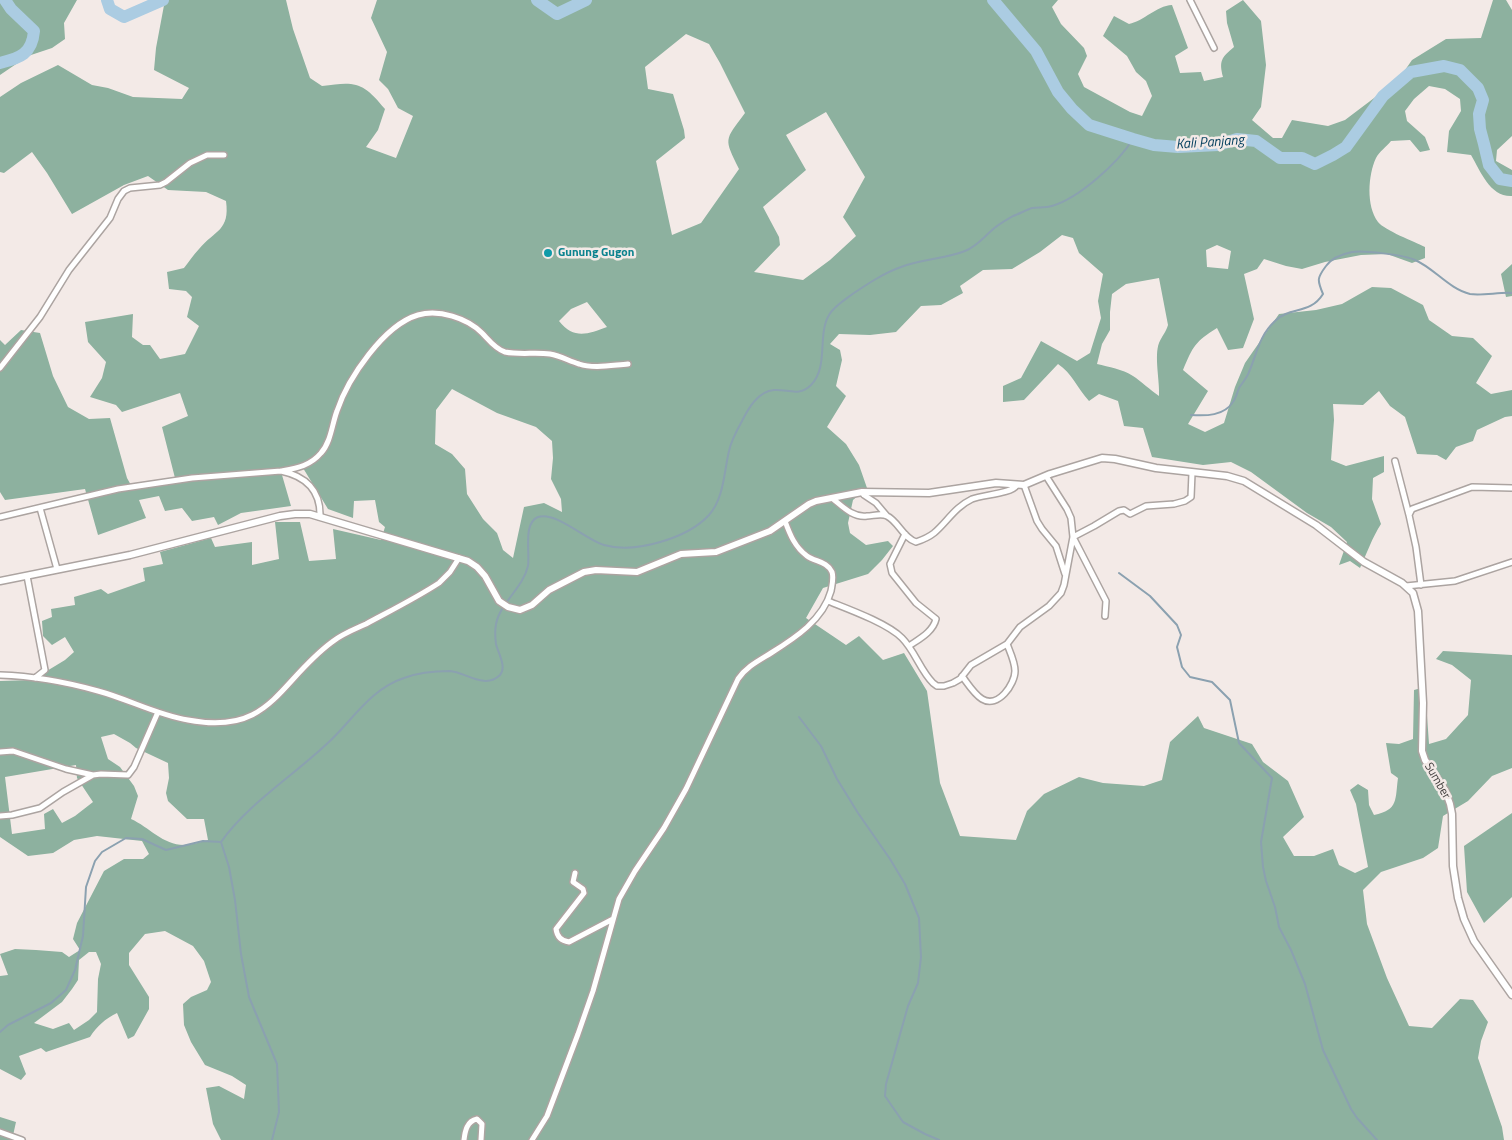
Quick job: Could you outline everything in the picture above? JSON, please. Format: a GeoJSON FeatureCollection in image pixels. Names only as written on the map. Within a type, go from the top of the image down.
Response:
{"type":"FeatureCollection","features":[{"type":"Feature","properties":{"kind":"street"},"geometry":{"type":"LineString","coordinates":[[1190,0],[1214,48]]}},
{"type":"Feature","properties":{"kind":"street"},"geometry":{"type":"LineString","coordinates":[[0,368],[40,317],[69,270],[110,218],[118,199],[124,191],[130,188],[160,185],[190,163],[207,155],[224,155]]}},
{"type":"Feature","properties":{"kind":"street"},"geometry":{"type":"LineString","coordinates":[[0,517],[118,489],[192,478],[281,471],[304,466],[322,452],[329,440],[343,396],[353,376],[365,359],[397,327],[416,316],[427,313],[439,314],[468,322],[480,331],[493,345],[503,351],[549,354],[567,358],[580,364],[598,366],[628,364]]}},
{"type":"Feature","properties":{"kind":"street"},"geometry":{"type":"LineString","coordinates":[[0,580],[130,554],[280,516],[295,514],[320,517],[468,561],[485,576],[497,599],[506,606],[518,610],[530,607],[549,590],[588,571],[637,572],[681,554],[709,552],[730,547],[770,531],[803,507],[816,501],[862,492],[929,493],[996,483],[1016,486],[1024,485],[1102,458],[1111,458],[1156,468],[1227,476],[1252,485],[1316,525],[1364,562],[1406,586],[1443,583],[1465,578],[1512,562]]}},
{"type":"Feature","properties":{"kind":"street"},"geometry":{"type":"LineString","coordinates":[[1396,460],[1409,515],[1422,585]]}},
{"type":"Feature","properties":{"kind":"street"},"geometry":{"type":"LineString","coordinates":[[281,471],[295,474],[305,480],[317,498],[320,517]]}},
{"type":"Feature","properties":{"kind":"street"},"geometry":{"type":"LineString","coordinates":[[1073,537],[1119,511],[1125,511],[1130,514],[1146,506],[1169,505],[1188,500],[1191,497],[1192,473]]}},
{"type":"Feature","properties":{"kind":"street"},"geometry":{"type":"LineString","coordinates":[[828,601],[857,612],[893,631],[902,638],[930,680],[937,686],[953,683],[971,665],[1008,644],[1020,627],[1055,600],[1064,585],[1073,537],[1071,518],[1046,476]]}},
{"type":"Feature","properties":{"kind":"street"},"geometry":{"type":"LineString","coordinates":[[1024,485],[1037,521],[1056,546],[1066,577]]}},
{"type":"Feature","properties":{"kind":"street"},"geometry":{"type":"LineString","coordinates":[[862,492],[876,503],[913,542],[916,542],[932,534],[965,503],[982,496],[1011,491],[1016,486]]}},
{"type":"Feature","properties":{"kind":"street"},"geometry":{"type":"LineString","coordinates":[[1409,515],[1415,507],[1466,489],[1478,486],[1512,488]]}},
{"type":"Feature","properties":{"kind":"street"},"geometry":{"type":"LineString","coordinates":[[832,498],[856,515],[865,517],[888,516]]}},
{"type":"Feature","properties":{"kind":"street"},"geometry":{"type":"LineString","coordinates":[[40,508],[57,570]]}},
{"type":"Feature","properties":{"kind":"street"},"geometry":{"type":"LineString","coordinates":[[532,1140],[547,1116],[578,1034],[593,992],[622,893],[664,828],[738,679],[748,667],[794,638],[820,614],[828,601],[833,582],[832,573],[823,563],[807,556],[798,548],[791,538],[785,521]]}},
{"type":"Feature","properties":{"kind":"street"},"geometry":{"type":"LineString","coordinates":[[905,534],[890,564],[892,573],[916,603],[936,619],[934,626],[909,646]]}},
{"type":"Feature","properties":{"kind":"street"},"geometry":{"type":"LineString","coordinates":[[1073,537],[1106,601],[1105,616]]}},
{"type":"Feature","properties":{"kind":"street"},"geometry":{"type":"LineString","coordinates":[[0,676],[35,678],[98,691],[187,720],[216,724],[238,721],[260,711],[272,702],[333,641],[439,583],[450,572],[458,558]]}},
{"type":"Feature","properties":{"kind":"street"},"geometry":{"type":"LineString","coordinates":[[27,576],[45,670],[35,678]]}},
{"type":"Feature","properties":{"kind":"street","name":"Sumber"},"geometry":{"type":"LineString","coordinates":[[1406,586],[1416,598],[1418,611],[1423,703],[1422,751],[1425,760],[1445,790],[1450,804],[1452,814],[1452,866],[1458,898],[1464,919],[1474,940],[1512,995]]}},
{"type":"Feature","properties":{"kind":"street"},"geometry":{"type":"LineString","coordinates":[[962,676],[970,687],[985,701],[1001,696],[1010,688],[1015,672],[1008,644]]}},
{"type":"Feature","properties":{"kind":"street"},"geometry":{"type":"LineString","coordinates":[[0,752],[13,751],[66,769],[93,775],[125,776],[131,773],[158,712]]}},
{"type":"Feature","properties":{"kind":"street"},"geometry":{"type":"LineString","coordinates":[[0,816],[40,808],[93,775]]}},
{"type":"Feature","properties":{"kind":"street"},"geometry":{"type":"LineString","coordinates":[[575,873],[573,882],[583,889],[584,893],[556,929],[558,937],[569,942],[613,919]]}},
{"type":"Feature","properties":{"kind":"street"},"geometry":{"type":"LineString","coordinates":[[464,1140],[470,1121],[477,1119],[482,1124],[481,1140]]}},
{"type":"Feature","properties":{"kind":"street"},"geometry":{"type":"LineString","coordinates":[[0,1132],[22,1140]]}},
{"type":"Feature","properties":{"kind":"green space"},"geometry":{"type":"Polygon","coordinates":[[[0,0],[77,0],[64,23],[65,39],[52,48],[28,56],[0,75],[0,0]]]}},
{"type":"Feature","properties":{"kind":"green space"},"geometry":{"type":"Polygon","coordinates":[[[165,0],[286,0],[293,29],[310,78],[322,86],[351,84],[371,93],[385,109],[378,130],[366,147],[396,158],[413,116],[398,108],[388,89],[379,80],[387,52],[371,18],[377,0],[1058,0],[1052,7],[1061,24],[1084,48],[1087,56],[1078,74],[1084,87],[1130,112],[1142,116],[1152,96],[1146,81],[1136,72],[1127,56],[1103,36],[1114,16],[1129,24],[1161,8],[1172,5],[1188,48],[1175,56],[1180,73],[1201,72],[1204,81],[1223,77],[1222,60],[1234,47],[1227,23],[1226,11],[1243,0],[1261,21],[1266,65],[1261,107],[1252,120],[1273,138],[1282,138],[1292,120],[1328,126],[1345,120],[1390,86],[1403,73],[1412,60],[1446,39],[1481,38],[1493,0],[1506,0],[1512,10],[1512,136],[1497,150],[1496,161],[1512,170],[1512,196],[1504,195],[1492,188],[1471,155],[1447,152],[1449,131],[1461,111],[1460,99],[1445,89],[1429,86],[1414,99],[1405,111],[1407,121],[1425,137],[1430,150],[1420,152],[1410,140],[1391,141],[1376,158],[1370,182],[1370,199],[1378,222],[1393,232],[1425,247],[1425,258],[1412,263],[1387,254],[1361,255],[1325,262],[1302,269],[1264,259],[1257,269],[1244,274],[1254,319],[1243,348],[1228,350],[1217,328],[1195,345],[1183,370],[1208,391],[1188,424],[1205,432],[1224,423],[1235,387],[1245,363],[1279,314],[1316,310],[1342,304],[1372,287],[1391,288],[1423,305],[1429,320],[1452,336],[1473,338],[1492,356],[1476,383],[1491,394],[1512,390],[1512,416],[1505,417],[1477,430],[1473,441],[1456,447],[1446,460],[1437,455],[1417,454],[1405,417],[1390,406],[1379,391],[1363,405],[1333,404],[1334,420],[1331,460],[1346,466],[1384,456],[1384,472],[1373,478],[1372,499],[1381,524],[1360,568],[1350,561],[1339,565],[1347,542],[1331,527],[1307,513],[1251,472],[1231,462],[1203,465],[1152,457],[1143,428],[1124,426],[1118,401],[1099,394],[1089,401],[1067,372],[1058,364],[1024,400],[1003,402],[1003,386],[1021,378],[1041,341],[1077,361],[1090,353],[1101,318],[1098,301],[1103,274],[1079,253],[1073,238],[1062,235],[1040,252],[1012,269],[983,270],[960,286],[963,293],[941,305],[921,306],[896,332],[870,335],[839,334],[830,344],[840,350],[842,360],[836,386],[846,396],[827,427],[846,444],[859,465],[867,488],[853,500],[848,523],[850,533],[866,545],[888,541],[893,546],[868,574],[823,588],[806,618],[846,645],[859,636],[883,660],[904,653],[927,691],[940,783],[960,836],[1016,840],[1027,811],[1044,794],[1079,777],[1103,783],[1144,786],[1162,780],[1170,742],[1198,716],[1204,728],[1252,744],[1263,762],[1288,781],[1304,817],[1283,837],[1294,856],[1314,856],[1333,849],[1339,865],[1355,873],[1368,867],[1356,804],[1350,790],[1358,784],[1368,790],[1369,805],[1374,815],[1392,807],[1396,798],[1398,778],[1391,773],[1386,743],[1399,744],[1413,739],[1414,690],[1425,687],[1429,744],[1446,739],[1468,715],[1471,680],[1452,665],[1436,659],[1443,651],[1512,655],[1512,768],[1492,776],[1468,801],[1443,816],[1438,848],[1423,858],[1381,872],[1363,890],[1367,924],[1387,978],[1409,1026],[1432,1028],[1460,999],[1473,1000],[1488,1022],[1481,1041],[1478,1058],[1502,1127],[1504,1140],[221,1140],[213,1124],[206,1088],[219,1086],[244,1099],[246,1085],[232,1076],[205,1065],[191,1042],[184,1025],[183,1004],[191,997],[207,990],[211,982],[204,961],[193,946],[165,931],[145,934],[129,953],[129,965],[149,997],[149,1009],[134,1036],[128,1039],[117,1013],[95,1029],[90,1037],[46,1052],[41,1048],[19,1056],[26,1074],[21,1080],[0,1069],[0,976],[8,975],[0,954],[15,949],[62,952],[69,957],[80,950],[73,939],[77,923],[104,871],[124,859],[143,859],[149,854],[142,841],[97,836],[74,840],[53,853],[28,856],[0,837],[0,681],[32,680],[65,660],[74,652],[65,637],[52,645],[43,636],[42,621],[52,617],[51,609],[75,605],[74,597],[101,589],[108,594],[145,581],[143,568],[163,564],[160,552],[211,538],[215,547],[252,542],[252,565],[279,559],[275,522],[300,522],[309,561],[336,559],[333,529],[381,540],[385,527],[379,522],[375,500],[354,501],[353,518],[328,509],[303,468],[282,475],[291,506],[241,513],[218,525],[214,517],[192,521],[182,508],[165,511],[159,496],[139,500],[146,518],[98,535],[85,489],[5,500],[0,492],[0,340],[5,345],[21,330],[40,333],[53,376],[68,407],[89,419],[110,418],[127,478],[132,487],[175,478],[162,427],[188,416],[180,393],[122,412],[116,405],[90,397],[102,378],[106,362],[88,342],[85,322],[133,314],[132,337],[143,345],[150,345],[160,359],[185,354],[199,326],[187,317],[192,297],[186,291],[169,289],[167,272],[184,268],[197,251],[220,229],[226,218],[226,201],[206,192],[168,190],[148,176],[124,185],[72,214],[32,152],[4,173],[0,172],[0,97],[21,83],[58,65],[92,85],[108,88],[133,97],[182,99],[189,88],[154,70],[165,0]],[[686,34],[645,67],[648,89],[673,94],[684,130],[685,138],[656,161],[672,235],[701,223],[739,169],[731,151],[729,140],[733,129],[745,113],[709,44],[686,34]],[[826,112],[786,135],[806,170],[763,207],[779,237],[780,245],[754,272],[803,280],[830,260],[856,236],[843,217],[865,177],[826,112]],[[1217,245],[1206,250],[1207,267],[1228,269],[1231,251],[1217,245]],[[1159,278],[1126,284],[1112,294],[1110,330],[1102,344],[1097,364],[1115,368],[1129,374],[1159,396],[1158,348],[1168,325],[1159,278]],[[587,302],[571,309],[559,321],[570,331],[581,334],[607,327],[587,302]],[[452,389],[436,410],[435,444],[452,454],[465,469],[467,494],[483,519],[497,533],[503,550],[513,558],[524,507],[544,503],[562,512],[561,499],[551,479],[552,441],[536,427],[497,413],[452,389]],[[114,734],[101,737],[108,759],[120,767],[134,786],[138,796],[131,819],[163,839],[176,844],[184,845],[208,840],[204,819],[187,819],[168,801],[166,793],[169,778],[168,763],[136,748],[114,734]],[[76,765],[5,777],[12,834],[45,829],[44,814],[53,809],[62,823],[93,802],[77,778],[76,765]],[[89,952],[79,960],[78,980],[62,1002],[34,1023],[53,1029],[69,1023],[74,1030],[97,1012],[98,979],[101,964],[96,952],[89,952]]]}},
{"type":"Feature","properties":{"kind":"green space"},"geometry":{"type":"Polygon","coordinates":[[[1512,264],[1512,296],[1506,297],[1501,274],[1512,264]]]}},
{"type":"Feature","properties":{"kind":"green space"},"geometry":{"type":"Polygon","coordinates":[[[1512,813],[1512,897],[1484,923],[1467,892],[1464,846],[1512,813]]]}},
{"type":"Feature","properties":{"kind":"green space"},"geometry":{"type":"Polygon","coordinates":[[[0,1117],[16,1122],[12,1140],[0,1140],[0,1117]]]}},
{"type":"Feature","properties":{"kind":"waterway","name":"Kali Panjang"},"geometry":{"type":"LineString","coordinates":[[0,63],[24,54],[31,45],[34,31],[11,9],[5,0]]}},
{"type":"Feature","properties":{"kind":"waterway","name":"Kali Panjang"},"geometry":{"type":"LineString","coordinates":[[107,0],[110,9],[124,17],[163,0]]}},
{"type":"Feature","properties":{"kind":"waterway","name":"Kali Panjang"},"geometry":{"type":"LineString","coordinates":[[537,0],[557,14],[586,0]]}},
{"type":"Feature","properties":{"kind":"waterway","name":"Kali Panjang"},"geometry":{"type":"LineString","coordinates":[[993,0],[1036,51],[1058,92],[1089,125],[1154,145],[1178,147],[1218,145],[1237,139],[1256,141],[1280,158],[1302,158],[1315,164],[1346,147],[1383,96],[1411,72],[1444,66],[1460,70],[1478,88],[1483,100],[1479,114],[1480,129],[1489,165],[1500,179],[1512,181]]}},
{"type":"Feature","properties":{"kind":"waterway"},"geometry":{"type":"LineString","coordinates":[[272,1140],[279,1112],[277,1064],[249,997],[241,954],[235,900],[229,867],[221,842],[232,828],[259,801],[320,751],[383,688],[404,678],[439,671],[456,672],[482,681],[488,681],[500,675],[503,668],[496,644],[496,624],[498,616],[521,581],[528,566],[528,538],[530,525],[533,520],[545,516],[553,518],[597,542],[617,547],[645,546],[688,531],[709,515],[718,501],[731,443],[744,416],[754,401],[768,391],[802,391],[807,389],[816,378],[820,369],[826,323],[829,315],[837,306],[854,293],[889,272],[909,264],[965,251],[976,245],[996,227],[1013,216],[1032,208],[1052,206],[1074,196],[1108,169],[1133,139]]}},
{"type":"Feature","properties":{"kind":"waterway"},"geometry":{"type":"LineString","coordinates":[[1191,415],[1220,413],[1229,407],[1248,374],[1265,333],[1281,316],[1306,308],[1318,301],[1323,294],[1319,282],[1321,273],[1331,261],[1344,254],[1365,252],[1402,256],[1415,260],[1455,288],[1470,294],[1512,293]]}},
{"type":"Feature","properties":{"kind":"waterway"},"geometry":{"type":"LineString","coordinates":[[1119,573],[1150,596],[1177,625],[1181,635],[1177,647],[1182,667],[1190,677],[1212,682],[1230,700],[1239,743],[1272,778],[1261,842],[1263,867],[1279,927],[1305,984],[1323,1050],[1351,1109],[1377,1140]]}},
{"type":"Feature","properties":{"kind":"waterway"},"geometry":{"type":"LineString","coordinates":[[799,717],[821,746],[837,779],[905,884],[919,918],[921,957],[918,983],[908,1006],[886,1084],[885,1096],[903,1122],[939,1140]]}},
{"type":"Feature","properties":{"kind":"waterway"},"geometry":{"type":"LineString","coordinates":[[0,1032],[8,1025],[51,1003],[66,990],[75,970],[83,936],[86,887],[95,861],[102,852],[126,838],[142,839],[166,850],[203,841],[221,842]]}},
{"type":"Feature","properties":{"kind":"place","name":"Gunung Gugon"},"geometry":{"type":"Point","coordinates":[548,253]}}]}
